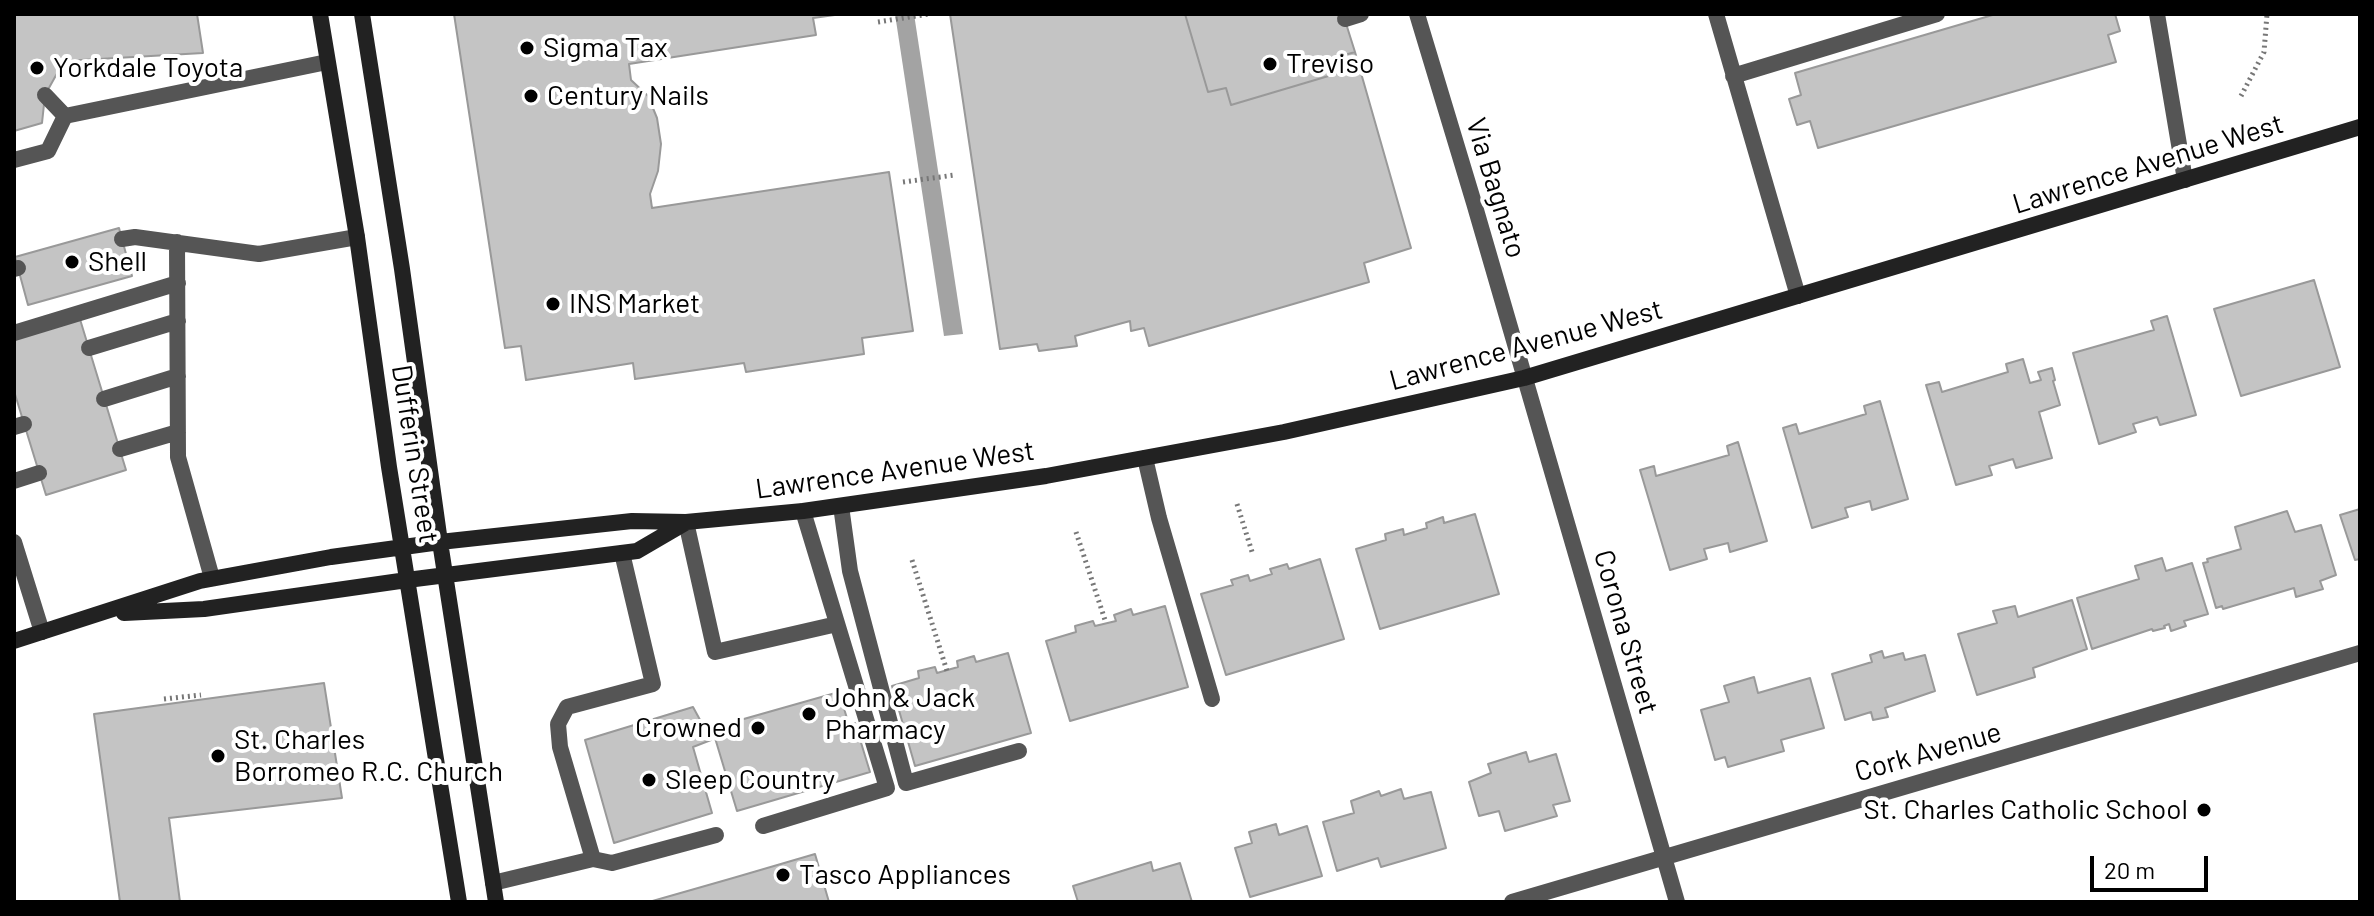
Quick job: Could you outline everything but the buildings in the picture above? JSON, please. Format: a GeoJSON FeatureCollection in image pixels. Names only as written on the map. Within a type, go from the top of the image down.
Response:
{"type":"FeatureCollection","features":[{"type":"Feature","properties":{"kind":"main road","name":"Dufferin Street"},"geometry":{"type":"LineString","coordinates":[[320,14],[459,902]]}},
{"type":"Feature","properties":{"kind":"main road","name":"Dufferin Street"},"geometry":{"type":"LineString","coordinates":[[362,14],[496,902]]}},
{"type":"Feature","properties":{"kind":"main road","name":"Lawrence Avenue West"},"geometry":{"type":"LineString","coordinates":[[14,641],[212,578],[403,546],[632,521],[686,522],[803,511],[1046,476],[1284,432],[1524,378],[2360,127]]}},
{"type":"Feature","properties":{"kind":"main road","name":"Lawrence Avenue West"},"geometry":{"type":"LineString","coordinates":[[101,614],[204,609],[637,551],[686,522]]}},
{"type":"Feature","properties":{"kind":"street","name":"Via Bagnato"},"geometry":{"type":"LineString","coordinates":[[1417,14],[1524,378]]}},
{"type":"Feature","properties":{"kind":"street"},"geometry":{"type":"LineString","coordinates":[[1716,14],[1798,296]]}},
{"type":"Feature","properties":{"kind":"street"},"geometry":{"type":"LineString","coordinates":[[1733,76],[1937,14]]}},
{"type":"Feature","properties":{"kind":"street"},"geometry":{"type":"LineString","coordinates":[[2157,14],[2185,180]]}},
{"type":"Feature","properties":{"kind":"street"},"geometry":{"type":"LineString","coordinates":[[65,116],[327,62]]}},
{"type":"Feature","properties":{"kind":"street"},"geometry":{"type":"LineString","coordinates":[[45,95],[65,116]]}},
{"type":"Feature","properties":{"kind":"street"},"geometry":{"type":"LineString","coordinates":[[14,160],[48,151],[65,116]]}},
{"type":"Feature","properties":{"kind":"street"},"geometry":{"type":"LineString","coordinates":[[122,239],[135,237],[259,254],[357,237]]}},
{"type":"Feature","properties":{"kind":"street"},"geometry":{"type":"LineString","coordinates":[[177,242],[178,457],[212,578]]}},
{"type":"Feature","properties":{"kind":"street"},"geometry":{"type":"LineString","coordinates":[[14,333],[178,283]]}},
{"type":"Feature","properties":{"kind":"street"},"geometry":{"type":"LineString","coordinates":[[89,348],[178,321]]}},
{"type":"Feature","properties":{"kind":"street"},"geometry":{"type":"LineString","coordinates":[[104,399],[178,376]]}},
{"type":"Feature","properties":{"kind":"street","name":"Corona Street"},"geometry":{"type":"LineString","coordinates":[[1524,378],[1677,902]]}},
{"type":"Feature","properties":{"kind":"street"},"geometry":{"type":"LineString","coordinates":[[120,449],[178,432]]}},
{"type":"Feature","properties":{"kind":"street"},"geometry":{"type":"LineString","coordinates":[[1145,458],[1159,518],[1212,699]]}},
{"type":"Feature","properties":{"kind":"street"},"geometry":{"type":"LineString","coordinates":[[14,481],[39,473]]}},
{"type":"Feature","properties":{"kind":"street"},"geometry":{"type":"LineString","coordinates":[[841,506],[850,571],[906,783],[1019,751]]}},
{"type":"Feature","properties":{"kind":"street"},"geometry":{"type":"LineString","coordinates":[[763,826],[887,788],[803,511]]}},
{"type":"Feature","properties":{"kind":"street"},"geometry":{"type":"LineString","coordinates":[[686,522],[715,652],[837,624]]}},
{"type":"Feature","properties":{"kind":"street"},"geometry":{"type":"LineString","coordinates":[[14,542],[42,632]]}},
{"type":"Feature","properties":{"kind":"street"},"geometry":{"type":"LineString","coordinates":[[593,859],[560,747],[558,724],[567,707],[653,684],[622,553]]}},
{"type":"Feature","properties":{"kind":"street","name":"Cork Avenue"},"geometry":{"type":"LineString","coordinates":[[1512,902],[2360,653]]}},
{"type":"Feature","properties":{"kind":"street"},"geometry":{"type":"LineString","coordinates":[[493,883],[593,859],[612,863],[716,835]]}},
{"type":"Feature","properties":{"kind":"path"},"geometry":{"type":"LineString","coordinates":[[878,22],[929,14]]}},
{"type":"Feature","properties":{"kind":"path"},"geometry":{"type":"LineString","coordinates":[[2241,96],[2264,52],[2267,14]]}},
{"type":"Feature","properties":{"kind":"path"},"geometry":{"type":"LineString","coordinates":[[903,182],[955,175]]}},
{"type":"Feature","properties":{"kind":"path"},"geometry":{"type":"LineString","coordinates":[[1237,504],[1253,555]]}},
{"type":"Feature","properties":{"kind":"path"},"geometry":{"type":"LineString","coordinates":[[1076,532],[1106,623]]}},
{"type":"Feature","properties":{"kind":"path"},"geometry":{"type":"LineString","coordinates":[[912,560],[947,671]]}},
{"type":"Feature","properties":{"kind":"path"},"geometry":{"type":"LineString","coordinates":[[164,699],[201,695]]}},
{"type":"Feature","properties":{"kind":"shaded area"},"geometry":{"type":"Polygon","coordinates":[[[895,14],[914,14],[963,334],[944,336],[895,14]]]}},
{"type":"Feature","properties":{"kind":"place","name":"Sigma Tax"},"geometry":{"type":"Point","coordinates":[527,48]}},
{"type":"Feature","properties":{"kind":"place","name":"Treviso"},"geometry":{"type":"Point","coordinates":[1270,64]}},
{"type":"Feature","properties":{"kind":"place","name":"Yorkdale Toyota"},"geometry":{"type":"Point","coordinates":[37,68]}},
{"type":"Feature","properties":{"kind":"place","name":"Century Nails"},"geometry":{"type":"Point","coordinates":[531,96]}},
{"type":"Feature","properties":{"kind":"place","name":"Shell"},"geometry":{"type":"Point","coordinates":[72,262]}},
{"type":"Feature","properties":{"kind":"place","name":"INS Market"},"geometry":{"type":"Point","coordinates":[553,304]}},
{"type":"Feature","properties":{"kind":"place","name":"John & Jack Pharmacy"},"geometry":{"type":"Point","coordinates":[809,714]}},
{"type":"Feature","properties":{"kind":"place","name":"Crowned"},"geometry":{"type":"Point","coordinates":[758,728]}},
{"type":"Feature","properties":{"kind":"place","name":"St. Charles Borromeo R.C. Church"},"geometry":{"type":"Point","coordinates":[218,756]}},
{"type":"Feature","properties":{"kind":"place","name":"Sleep Country"},"geometry":{"type":"Point","coordinates":[649,780]}},
{"type":"Feature","properties":{"kind":"place","name":"St. Charles Catholic School"},"geometry":{"type":"Point","coordinates":[2204,810]}},
{"type":"Feature","properties":{"kind":"place","name":"Tasco Appliances"},"geometry":{"type":"Point","coordinates":[783,875]}}]}
